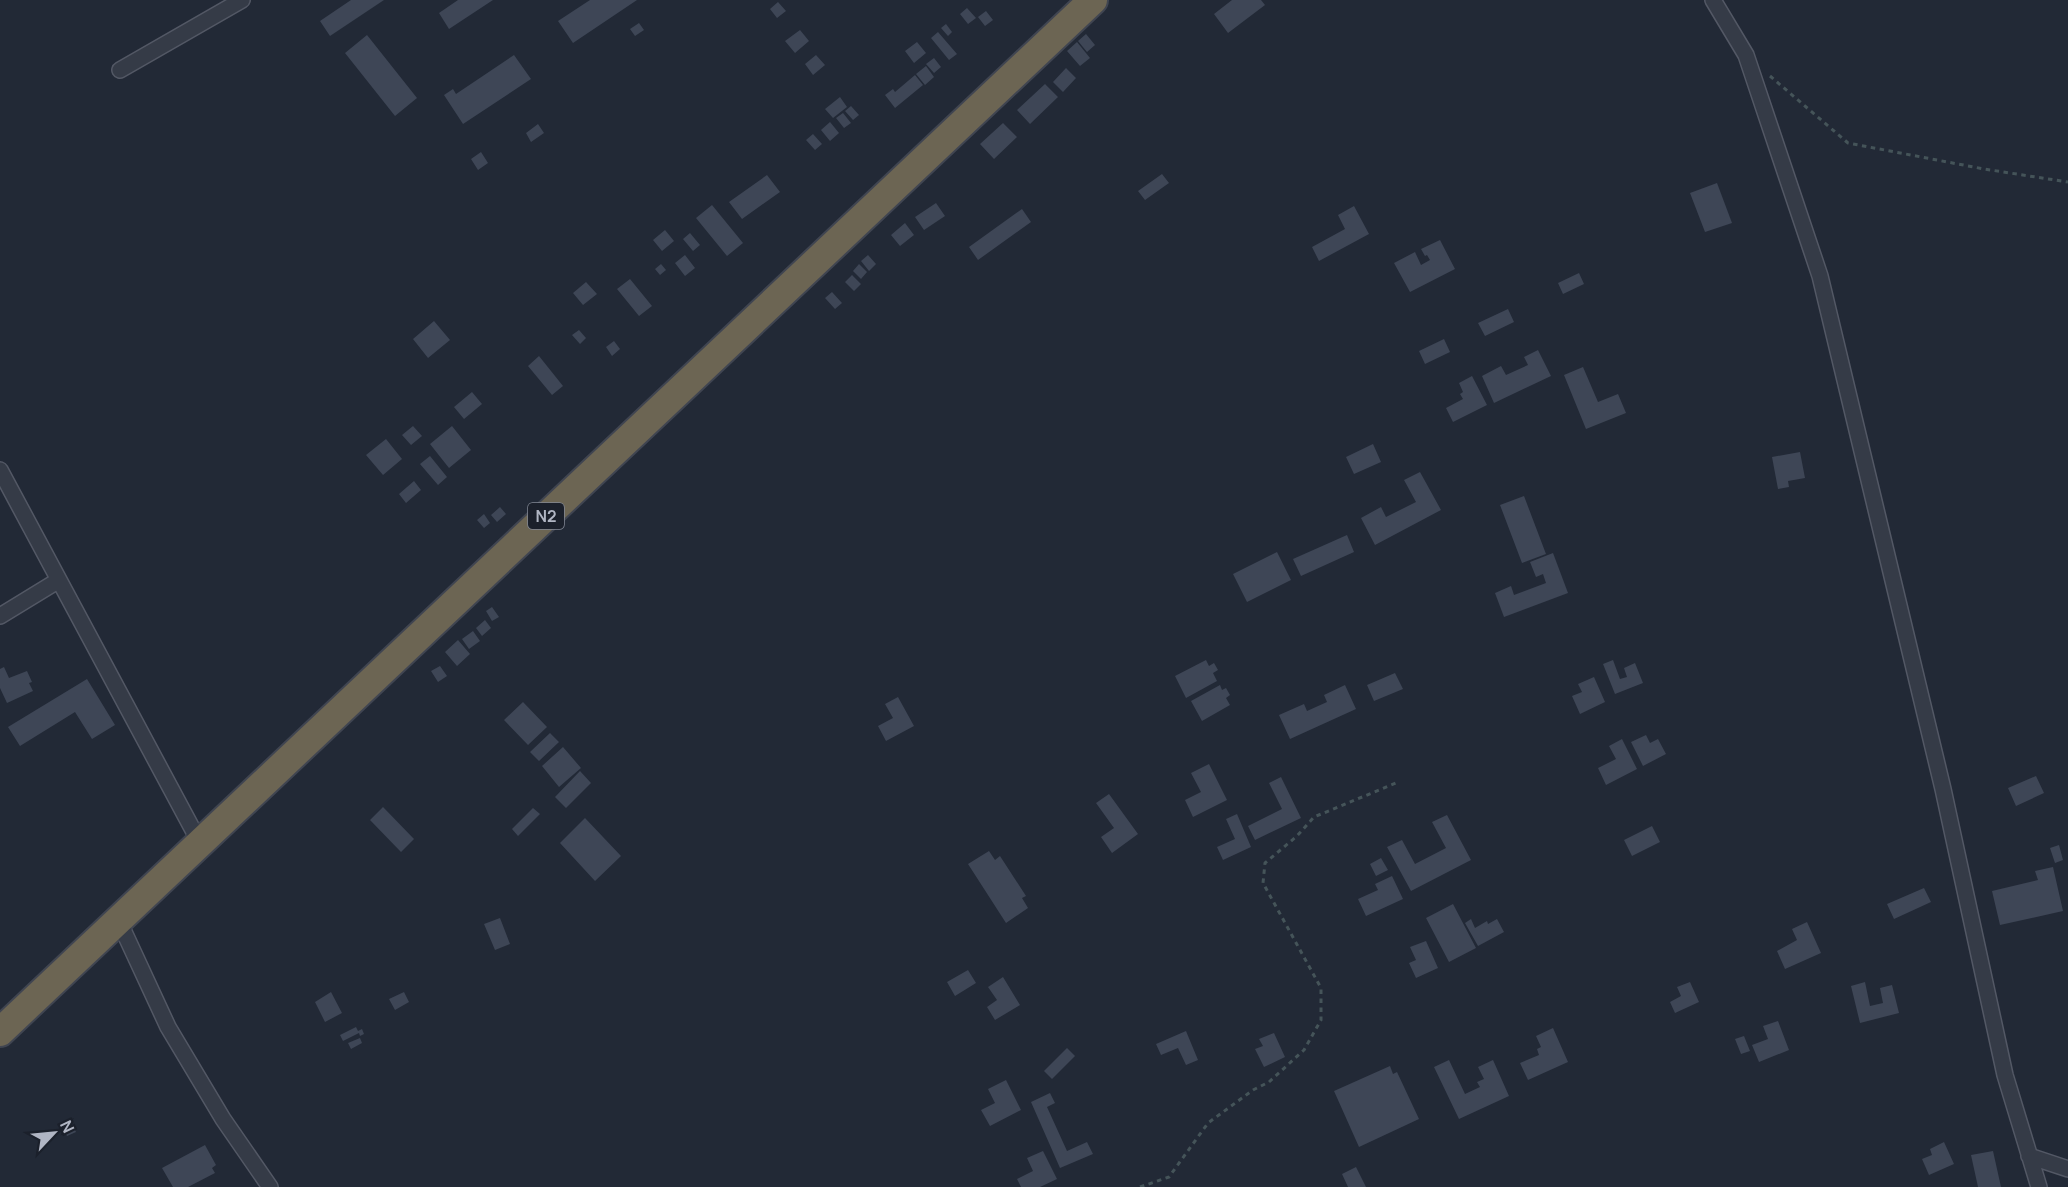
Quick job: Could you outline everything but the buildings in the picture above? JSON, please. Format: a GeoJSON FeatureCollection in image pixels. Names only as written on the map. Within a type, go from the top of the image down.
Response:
{"type":"FeatureCollection","features":[{"type":"Feature","properties":{"kind":"highway","name":"N2"},"geometry":{"type":"LineString","coordinates":[[0,1032],[1093,0]]}},
{"type":"Feature","properties":{"kind":"street"},"geometry":{"type":"LineString","coordinates":[[120,70],[242,0]]}},
{"type":"Feature","properties":{"kind":"street"},"geometry":{"type":"LineString","coordinates":[[1713,0],[1746,55],[1820,276],[1943,789],[2005,1075],[2039,1187]]}},
{"type":"Feature","properties":{"kind":"street"},"geometry":{"type":"LineString","coordinates":[[0,470],[200,843]]}},
{"type":"Feature","properties":{"kind":"street"},"geometry":{"type":"LineString","coordinates":[[0,616],[59,580]]}},
{"type":"Feature","properties":{"kind":"street"},"geometry":{"type":"LineString","coordinates":[[118,919],[168,1027],[223,1119],[270,1187]]}},
{"type":"Feature","properties":{"kind":"street"},"geometry":{"type":"LineString","coordinates":[[2029,1156],[2068,1169]]}},
{"type":"Feature","properties":{"kind":"path"},"geometry":{"type":"LineString","coordinates":[[1746,55],[1848,143],[1984,169],[2068,182]]}},
{"type":"Feature","properties":{"kind":"path"},"geometry":{"type":"LineString","coordinates":[[1140,1187],[1169,1177],[1208,1123],[1253,1090],[1269,1082],[1304,1050],[1321,1020],[1321,988],[1263,883],[1265,863],[1297,836],[1314,816],[1396,783]]}}]}
